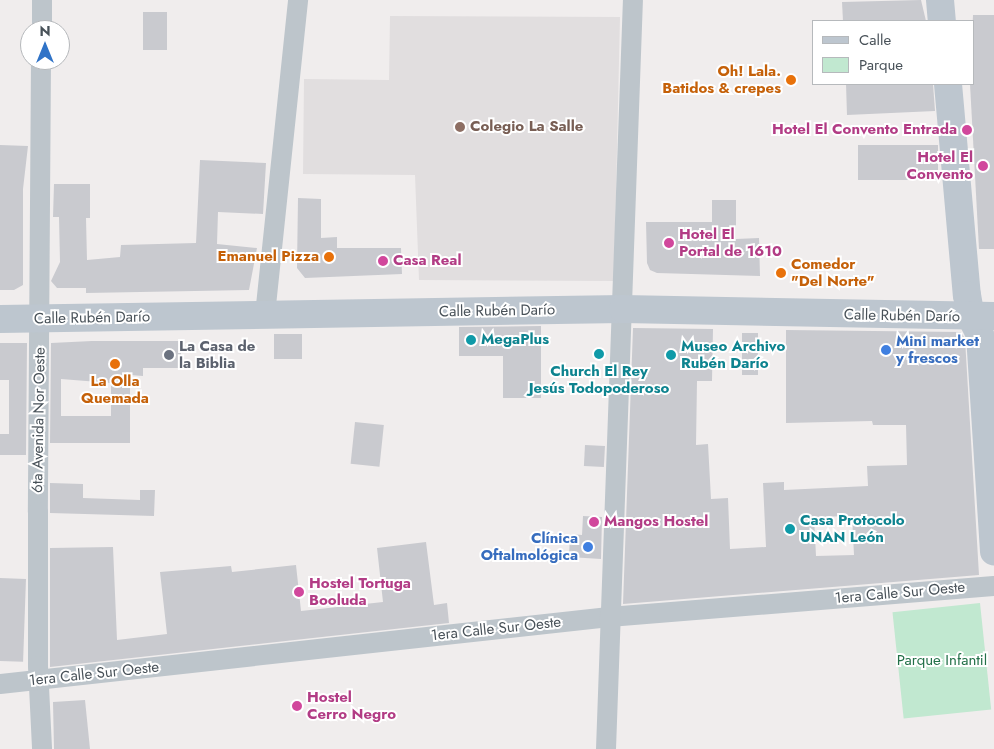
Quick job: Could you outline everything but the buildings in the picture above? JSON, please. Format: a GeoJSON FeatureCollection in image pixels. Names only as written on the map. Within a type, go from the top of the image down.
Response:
{"type":"FeatureCollection","features":[{"type":"Feature","properties":{"kind":"street"},"geometry":{"type":"LineString","coordinates":[[42,0],[42,20]]}},
{"type":"Feature","properties":{"kind":"street"},"geometry":{"type":"LineString","coordinates":[[265,315],[298,0]]}},
{"type":"Feature","properties":{"kind":"street"},"geometry":{"type":"LineString","coordinates":[[606,749],[609,617],[623,309],[634,0]]}},
{"type":"Feature","properties":{"kind":"street"},"geometry":{"type":"LineString","coordinates":[[940,0],[942,20]]}},
{"type":"Feature","properties":{"kind":"street","name":"6ta Avenida Nor Oeste"},"geometry":{"type":"LineString","coordinates":[[41,70],[39,680],[42,749]]}},
{"type":"Feature","properties":{"kind":"street"},"geometry":{"type":"LineString","coordinates":[[948,85],[980,336],[994,552]]}},
{"type":"Feature","properties":{"kind":"street","name":"Calle Rubén Darío"},"geometry":{"type":"LineString","coordinates":[[0,319],[623,309],[977,310]]}},
{"type":"Feature","properties":{"kind":"street","name":"1era Calle Sur Oeste"},"geometry":{"type":"LineString","coordinates":[[0,684],[609,617],[994,586]]}},
{"type":"Feature","properties":{"kind":"shaded area","name":"Colegio La Salle"},"geometry":{"type":"Polygon","coordinates":[[[390,16],[620,17],[614,281],[419,280],[415,175],[303,174],[304,79],[389,80],[390,16]]]}},
{"type":"Feature","properties":{"kind":"green space","name":"Parque Infantil"},"geometry":{"type":"Polygon","coordinates":[[[980,603],[991,709],[904,719],[892,612],[980,603]]]}},
{"type":"Feature","properties":{"kind":"place","name":"Oh! Lala. Batidos & crepes"},"geometry":{"type":"Point","coordinates":[791,80]}},
{"type":"Feature","properties":{"kind":"place","name":"Colegio La Salle"},"geometry":{"type":"Point","coordinates":[460,127]}},
{"type":"Feature","properties":{"kind":"place","name":"Hotel El Convento Entrada"},"geometry":{"type":"Point","coordinates":[967,130]}},
{"type":"Feature","properties":{"kind":"place","name":"Hotel El Convento"},"geometry":{"type":"Point","coordinates":[983,166]}},
{"type":"Feature","properties":{"kind":"place","name":"Hotel El Portal de 1610"},"geometry":{"type":"Point","coordinates":[669,243]}},
{"type":"Feature","properties":{"kind":"place","name":"Emanuel Pizza"},"geometry":{"type":"Point","coordinates":[329,257]}},
{"type":"Feature","properties":{"kind":"place","name":"Casa Real"},"geometry":{"type":"Point","coordinates":[383,261]}},
{"type":"Feature","properties":{"kind":"place","name":"Comedor \"Del Norte\""},"geometry":{"type":"Point","coordinates":[781,273]}},
{"type":"Feature","properties":{"kind":"place","name":"MegaPlus"},"geometry":{"type":"Point","coordinates":[471,340]}},
{"type":"Feature","properties":{"kind":"place","name":"Mini market y frescos"},"geometry":{"type":"Point","coordinates":[886,350]}},
{"type":"Feature","properties":{"kind":"place","name":"Church El Rey Jesús Todopoderoso"},"geometry":{"type":"Point","coordinates":[599,354]}},
{"type":"Feature","properties":{"kind":"place","name":"La Casa de la Biblia"},"geometry":{"type":"Point","coordinates":[169,355]}},
{"type":"Feature","properties":{"kind":"place","name":"Museo Archivo Rubén Darío"},"geometry":{"type":"Point","coordinates":[671,355]}},
{"type":"Feature","properties":{"kind":"place","name":"La Olla Quemada"},"geometry":{"type":"Point","coordinates":[115,364]}},
{"type":"Feature","properties":{"kind":"place","name":"Mangos Hostel"},"geometry":{"type":"Point","coordinates":[594,522]}},
{"type":"Feature","properties":{"kind":"place","name":"Casa Protocolo UNAN León"},"geometry":{"type":"Point","coordinates":[790,529]}},
{"type":"Feature","properties":{"kind":"place","name":"Clínica Oftalmológica"},"geometry":{"type":"Point","coordinates":[588,547]}},
{"type":"Feature","properties":{"kind":"place","name":"Hostel Tortuga Booluda"},"geometry":{"type":"Point","coordinates":[299,592]}},
{"type":"Feature","properties":{"kind":"place","name":"Hostel Cerro Negro"},"geometry":{"type":"Point","coordinates":[297,706]}}]}
